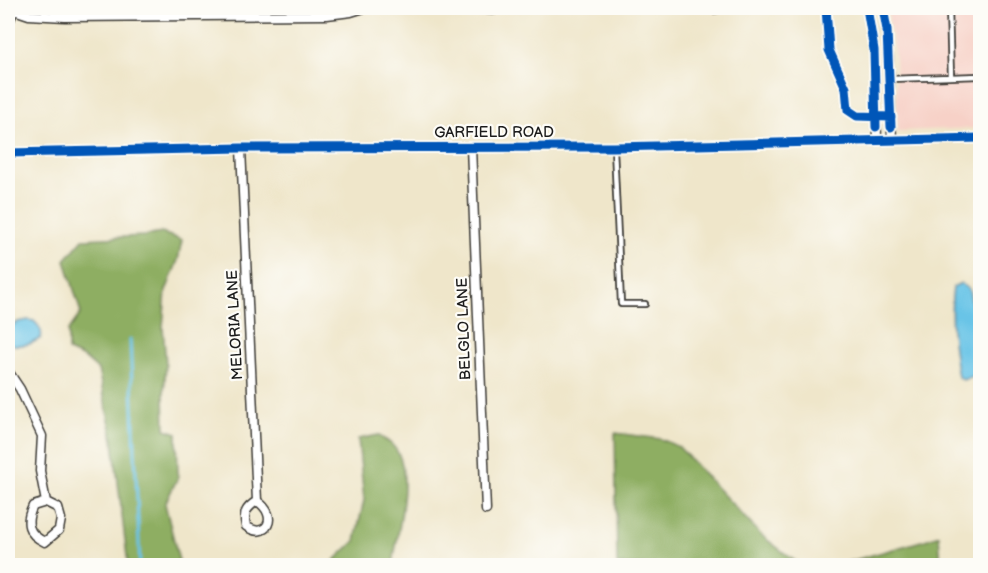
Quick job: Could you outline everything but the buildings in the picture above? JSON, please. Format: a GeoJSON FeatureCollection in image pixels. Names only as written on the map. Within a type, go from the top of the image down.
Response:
{"type":"FeatureCollection","features":[{"type":"Feature","properties":{"kind":"street"},"geometry":{"type":"LineString","coordinates":[[8,24],[11,9],[39,16],[341,14],[364,8]]}},
{"type":"Feature","properties":{"kind":"street"},"geometry":{"type":"LineString","coordinates":[[463,8],[492,10],[509,8]]}},
{"type":"Feature","properties":{"kind":"street"},"geometry":{"type":"LineString","coordinates":[[708,8],[723,8]]}},
{"type":"Feature","properties":{"kind":"street"},"geometry":{"type":"LineString","coordinates":[[867,8],[874,50],[877,139]]}},
{"type":"Feature","properties":{"kind":"street"},"geometry":{"type":"LineString","coordinates":[[883,8],[887,30],[892,139]]}},
{"type":"Feature","properties":{"kind":"street","name":"GARFIELD ROAD"},"geometry":{"type":"LineString","coordinates":[[8,153],[241,148],[614,147],[981,138]]}},
{"type":"Feature","properties":{"kind":"street","name":"BELGLO LANE"},"geometry":{"type":"LineString","coordinates":[[471,147],[486,510]]}},
{"type":"Feature","properties":{"kind":"street","name":"MELORIA LANE"},"geometry":{"type":"LineString","coordinates":[[241,148],[257,501]]}},
{"type":"Feature","properties":{"kind":"street"},"geometry":{"type":"LineString","coordinates":[[8,370],[20,389],[42,436],[40,471],[46,502]]}},
{"type":"Feature","properties":{"kind":"street"},"geometry":{"type":"LineString","coordinates":[[46,502],[58,508],[61,519],[59,530],[45,542],[35,538],[29,528],[28,516],[33,506],[46,502]]}},
{"type":"Feature","properties":{"kind":"lane"},"geometry":{"type":"LineString","coordinates":[[949,8],[951,77]]}},
{"type":"Feature","properties":{"kind":"lane"},"geometry":{"type":"LineString","coordinates":[[890,79],[981,76]]}},
{"type":"Feature","properties":{"kind":"lane"},"geometry":{"type":"LineString","coordinates":[[614,147],[621,304],[645,304]]}},
{"type":"Feature","properties":{"kind":"shaded area"},"geometry":{"type":"Polygon","coordinates":[[[887,8],[980,8],[980,128],[898,131],[895,57],[887,8]]]}},
{"type":"Feature","properties":{"kind":"green space"},"geometry":{"type":"Polygon","coordinates":[[[162,233],[182,240],[178,260],[166,291],[163,327],[166,364],[165,429],[177,433],[178,477],[165,504],[180,565],[128,565],[112,433],[98,370],[84,358],[68,351],[68,331],[81,313],[65,260],[83,239],[162,233]]]}},
{"type":"Feature","properties":{"kind":"green space"},"geometry":{"type":"Polygon","coordinates":[[[615,433],[661,439],[679,447],[761,535],[800,565],[617,565],[615,433]]]}},
{"type":"Feature","properties":{"kind":"green space"},"geometry":{"type":"Polygon","coordinates":[[[378,435],[390,443],[398,454],[403,468],[403,501],[393,565],[332,565],[355,541],[364,500],[358,439],[378,435]]]}},
{"type":"Feature","properties":{"kind":"green space"},"geometry":{"type":"Polygon","coordinates":[[[939,535],[941,565],[837,565],[925,540],[939,535]]]}},
{"type":"Feature","properties":{"kind":"water"},"geometry":{"type":"Polygon","coordinates":[[[961,283],[969,290],[979,365],[973,376],[963,380],[958,377],[952,320],[953,287],[961,283]]]}},
{"type":"Feature","properties":{"kind":"water"},"geometry":{"type":"Polygon","coordinates":[[[34,321],[39,327],[41,338],[27,344],[12,345],[8,340],[8,328],[18,322],[34,321]]]}},
{"type":"Feature","properties":{"kind":"waterway"},"geometry":{"type":"LineString","coordinates":[[130,339],[140,566]]}},
{"type":"Feature","properties":{"kind":"cycle path"},"geometry":{"type":"LineString","coordinates":[[826,8],[829,50],[846,88],[848,110],[857,116],[891,117]]}},
{"type":"Feature","properties":{"kind":"cycle path"},"geometry":{"type":"LineString","coordinates":[[867,8],[874,50],[876,127]]}},
{"type":"Feature","properties":{"kind":"cycle path"},"geometry":{"type":"LineString","coordinates":[[883,8],[887,30],[891,127]]}},
{"type":"Feature","properties":{"kind":"cycle path"},"geometry":{"type":"LineString","coordinates":[[8,153],[241,148],[614,147],[980,138]]}}]}
